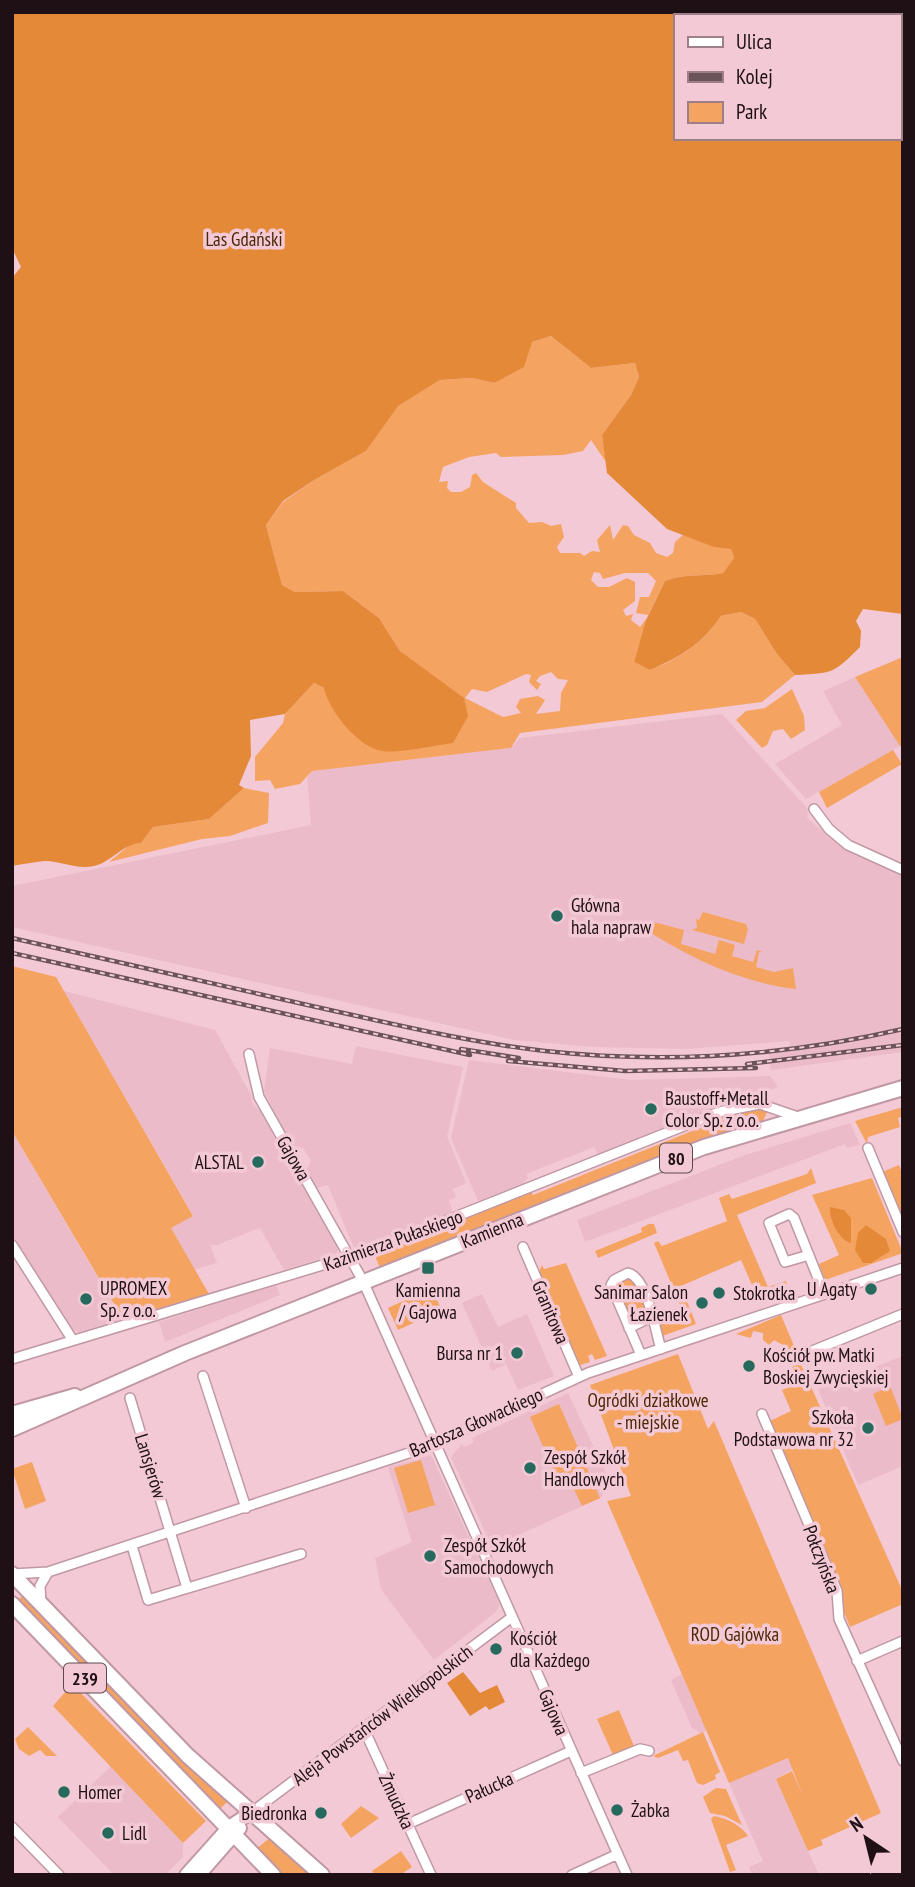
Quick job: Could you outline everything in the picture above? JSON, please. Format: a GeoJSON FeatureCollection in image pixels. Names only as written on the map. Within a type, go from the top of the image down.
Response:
{"type":"FeatureCollection","features":[{"type":"Feature","properties":{"kind":"main road","name":"Kamienna"},"geometry":{"type":"LineString","coordinates":[[12,1414],[89,1393],[678,1157],[799,1116],[903,1088]]}},
{"type":"Feature","properties":{"kind":"main road","name":"Kamienna"},"geometry":{"type":"LineString","coordinates":[[12,1429],[61,1409],[89,1393]]}},
{"type":"Feature","properties":{"kind":"main road","name":"239"},"geometry":{"type":"LineString","coordinates":[[12,1574],[188,1756],[322,1875]]}},
{"type":"Feature","properties":{"kind":"main road","name":"239"},"geometry":{"type":"LineString","coordinates":[[12,1604],[233,1830],[273,1875]]}},
{"type":"Feature","properties":{"kind":"street"},"geometry":{"type":"LineString","coordinates":[[814,809],[829,829],[848,845],[903,870]]}},
{"type":"Feature","properties":{"kind":"street","name":"Gajowa"},"geometry":{"type":"LineString","coordinates":[[249,1054],[259,1097],[363,1282],[626,1875]]}},
{"type":"Feature","properties":{"kind":"street","name":"Kazimierza Pułaskiego"},"geometry":{"type":"LineString","coordinates":[[12,1359],[350,1257],[719,1112],[752,1104],[799,1116]]}},
{"type":"Feature","properties":{"kind":"street"},"geometry":{"type":"LineString","coordinates":[[765,1127],[772,1115],[767,1106]]}},
{"type":"Feature","properties":{"kind":"street"},"geometry":{"type":"LineString","coordinates":[[867,1149],[903,1232]]}},
{"type":"Feature","properties":{"kind":"street"},"geometry":{"type":"LineString","coordinates":[[809,1255],[785,1262],[769,1223],[789,1214],[794,1217],[809,1255],[824,1293]]}},
{"type":"Feature","properties":{"kind":"street"},"geometry":{"type":"LineString","coordinates":[[12,1245],[72,1339]]}},
{"type":"Feature","properties":{"kind":"street","name":"Granitowa"},"geometry":{"type":"LineString","coordinates":[[523,1247],[579,1377]]}},
{"type":"Feature","properties":{"kind":"street","name":"Bartosza Głowackiego"},"geometry":{"type":"LineString","coordinates":[[12,1574],[48,1572],[433,1444],[579,1377],[903,1268]]}},
{"type":"Feature","properties":{"kind":"street"},"geometry":{"type":"LineString","coordinates":[[641,1355],[611,1285],[621,1275],[635,1274],[653,1316],[661,1349]]}},
{"type":"Feature","properties":{"kind":"street"},"geometry":{"type":"LineString","coordinates":[[800,1356],[903,1314]]}},
{"type":"Feature","properties":{"kind":"street"},"geometry":{"type":"LineString","coordinates":[[629,1328],[653,1316]]}},
{"type":"Feature","properties":{"kind":"street"},"geometry":{"type":"LineString","coordinates":[[203,1376],[246,1508]]}},
{"type":"Feature","properties":{"kind":"street","name":"Lansjerów"},"geometry":{"type":"LineString","coordinates":[[130,1398],[187,1588]]}},
{"type":"Feature","properties":{"kind":"street","name":"Połczyńska"},"geometry":{"type":"LineString","coordinates":[[762,1413],[837,1591],[839,1619],[903,1761]]}},
{"type":"Feature","properties":{"kind":"street"},"geometry":{"type":"LineString","coordinates":[[132,1546],[148,1600],[301,1553]]}},
{"type":"Feature","properties":{"kind":"street"},"geometry":{"type":"LineString","coordinates":[[41,1605],[40,1586],[48,1572]]}},
{"type":"Feature","properties":{"kind":"street","name":"Aleja Powstańców Wielkopolskich"},"geometry":{"type":"LineString","coordinates":[[186,1875],[252,1812],[512,1617]]}},
{"type":"Feature","properties":{"kind":"street"},"geometry":{"type":"LineString","coordinates":[[857,1661],[903,1641]]}},
{"type":"Feature","properties":{"kind":"street","name":"Żmudzka"},"geometry":{"type":"LineString","coordinates":[[363,1727],[431,1875]]}},
{"type":"Feature","properties":{"kind":"street"},"geometry":{"type":"LineString","coordinates":[[581,1773],[640,1749],[649,1751]]}},
{"type":"Feature","properties":{"kind":"street","name":"Pałucka"},"geometry":{"type":"LineString","coordinates":[[408,1824],[571,1751]]}},
{"type":"Feature","properties":{"kind":"street"},"geometry":{"type":"LineString","coordinates":[[12,1826],[59,1875]]}},
{"type":"Feature","properties":{"kind":"street","name":"Aleja Powstańców Wielkopolskich"},"geometry":{"type":"LineString","coordinates":[[199,1875],[233,1830]]}},
{"type":"Feature","properties":{"kind":"street"},"geometry":{"type":"LineString","coordinates":[[572,1875],[618,1854]]}},
{"type":"Feature","properties":{"kind":"shaded area"},"geometry":{"type":"Polygon","coordinates":[[[855,677],[900,746],[806,799],[775,764],[842,725],[823,691],[855,677]]]}},
{"type":"Feature","properties":{"kind":"shaded area"},"geometry":{"type":"Polygon","coordinates":[[[722,714],[808,809],[807,818],[845,850],[903,875],[903,1052],[771,1070],[768,1048],[789,1047],[790,1041],[687,1049],[593,1047],[514,1040],[12,927],[12,886],[311,825],[307,778],[312,771],[511,748],[520,738],[722,714]]]}},
{"type":"Feature","properties":{"kind":"shaded area"},"geometry":{"type":"Polygon","coordinates":[[[64,991],[215,1030],[251,1095],[253,1105],[260,1111],[338,1247],[337,1253],[284,1270],[260,1228],[217,1245],[210,1245],[217,1263],[194,1270],[170,1228],[193,1215],[64,991]]]}},
{"type":"Feature","properties":{"kind":"shaded area"},"geometry":{"type":"Polygon","coordinates":[[[356,1046],[463,1067],[447,1136],[466,1183],[453,1189],[456,1197],[449,1200],[452,1209],[450,1214],[360,1248],[354,1247],[328,1185],[316,1188],[306,1171],[311,1160],[303,1148],[291,1145],[264,1091],[270,1048],[352,1064],[356,1046]]]}},
{"type":"Feature","properties":{"kind":"shaded area"},"geometry":{"type":"Polygon","coordinates":[[[469,1060],[631,1080],[770,1076],[778,1087],[598,1156],[594,1147],[526,1174],[528,1178],[522,1184],[478,1201],[451,1138],[469,1060]]]}},
{"type":"Feature","properties":{"kind":"shaded area"},"geometry":{"type":"Polygon","coordinates":[[[850,1123],[860,1145],[847,1148],[845,1144],[585,1242],[577,1220],[745,1155],[850,1123]]]}},
{"type":"Feature","properties":{"kind":"shaded area"},"geometry":{"type":"Polygon","coordinates":[[[12,1131],[122,1319],[79,1332],[70,1329],[12,1236],[12,1131]]]}},
{"type":"Feature","properties":{"kind":"shaded area"},"geometry":{"type":"Polygon","coordinates":[[[276,1285],[280,1295],[165,1342],[159,1322],[276,1285]]]}},
{"type":"Feature","properties":{"kind":"shaded area"},"geometry":{"type":"Polygon","coordinates":[[[482,1294],[498,1327],[527,1314],[554,1376],[518,1390],[506,1364],[492,1371],[462,1303],[482,1294]]]}},
{"type":"Feature","properties":{"kind":"shaded area","name":"Szkoła Podstawowa nr 32"},"geometry":{"type":"Polygon","coordinates":[[[903,1356],[903,1466],[858,1485],[818,1389],[903,1356]]]}},
{"type":"Feature","properties":{"kind":"shaded area","name":"Zespół Szkół Handlowych"},"geometry":{"type":"Polygon","coordinates":[[[568,1393],[609,1479],[602,1497],[492,1547],[451,1457],[462,1444],[464,1447],[474,1442],[472,1438],[568,1393]]]}},
{"type":"Feature","properties":{"kind":"shaded area","name":"Zespół Szkół Samochodowych"},"geometry":{"type":"Polygon","coordinates":[[[431,1455],[500,1604],[496,1612],[434,1660],[381,1589],[375,1558],[412,1542],[388,1467],[431,1455]]]}},
{"type":"Feature","properties":{"kind":"shaded area"},"geometry":{"type":"Polygon","coordinates":[[[682,1674],[707,1731],[701,1733],[692,1728],[671,1680],[682,1674]]]}},
{"type":"Feature","properties":{"kind":"shaded area"},"geometry":{"type":"Polygon","coordinates":[[[788,1758],[793,1769],[776,1779],[819,1875],[752,1875],[749,1867],[763,1861],[729,1783],[788,1758]]]}},
{"type":"Feature","properties":{"kind":"shaded area","name":"Lidl"},"geometry":{"type":"Polygon","coordinates":[[[111,1766],[183,1843],[183,1857],[165,1875],[114,1875],[58,1817],[111,1766]]]}},
{"type":"Feature","properties":{"kind":"green space","name":"Las Gdański"},"geometry":{"type":"Polygon","coordinates":[[[12,12],[903,12],[903,614],[863,609],[856,621],[861,631],[860,647],[838,667],[825,672],[795,675],[777,654],[755,619],[741,612],[721,616],[698,642],[661,665],[650,670],[634,662],[646,620],[665,581],[723,573],[734,558],[731,549],[714,547],[667,529],[607,473],[602,435],[631,395],[639,377],[635,363],[591,368],[551,336],[532,342],[524,367],[494,383],[472,378],[440,380],[398,406],[366,451],[283,501],[266,525],[282,585],[295,592],[343,591],[379,618],[400,651],[464,698],[468,716],[453,743],[396,751],[373,748],[346,727],[332,707],[324,688],[314,683],[285,714],[250,720],[251,756],[239,785],[244,788],[209,819],[153,827],[141,843],[128,846],[94,866],[81,867],[45,861],[12,866],[12,278],[21,267],[12,248],[12,12]]]}},
{"type":"Feature","properties":{"kind":"green space"},"geometry":{"type":"Polygon","coordinates":[[[551,336],[591,368],[635,363],[639,377],[631,395],[602,435],[606,462],[591,440],[583,451],[563,455],[501,457],[496,453],[469,457],[443,467],[439,482],[448,481],[447,488],[451,492],[461,492],[470,487],[472,475],[476,473],[483,482],[516,503],[516,508],[529,523],[542,522],[551,526],[561,524],[564,537],[557,547],[560,553],[580,553],[584,556],[592,551],[600,552],[597,540],[610,525],[613,540],[623,525],[628,526],[634,535],[650,543],[656,553],[667,557],[673,553],[675,542],[683,535],[731,549],[734,558],[723,573],[665,581],[648,615],[636,613],[640,597],[649,597],[656,581],[648,573],[625,573],[603,579],[600,573],[594,572],[591,580],[598,587],[609,587],[627,578],[635,582],[635,601],[623,610],[626,616],[633,614],[631,620],[640,627],[647,618],[634,662],[650,670],[690,649],[721,616],[741,612],[755,619],[777,654],[795,675],[762,702],[520,733],[511,748],[312,771],[300,784],[275,789],[270,780],[255,781],[255,757],[283,723],[285,714],[314,683],[324,688],[429,675],[400,651],[379,618],[343,591],[295,592],[282,585],[266,525],[283,502],[314,480],[366,451],[397,406],[440,380],[472,378],[494,383],[532,342],[551,336]],[[551,672],[540,676],[536,681],[541,684],[537,690],[529,682],[531,675],[526,674],[487,692],[472,689],[465,698],[503,717],[521,713],[516,707],[520,699],[538,696],[545,700],[536,714],[560,711],[561,693],[568,680],[558,679],[551,672]]]}},
{"type":"Feature","properties":{"kind":"green space"},"geometry":{"type":"Polygon","coordinates":[[[903,657],[903,745],[900,746],[855,677],[903,657]]]}},
{"type":"Feature","properties":{"kind":"green space"},"geometry":{"type":"Polygon","coordinates":[[[792,689],[804,716],[805,730],[791,739],[783,729],[773,731],[767,745],[762,748],[736,720],[746,711],[765,708],[792,689]]]}},
{"type":"Feature","properties":{"kind":"green space"},"geometry":{"type":"Polygon","coordinates":[[[893,750],[902,764],[827,808],[819,792],[893,750]]]}},
{"type":"Feature","properties":{"kind":"green space"},"geometry":{"type":"Polygon","coordinates":[[[244,788],[269,793],[268,823],[230,836],[202,839],[109,862],[131,844],[141,843],[153,827],[209,819],[244,788]]]}},
{"type":"Feature","properties":{"kind":"green space"},"geometry":{"type":"Polygon","coordinates":[[[703,912],[746,924],[748,929],[744,944],[692,930],[697,928],[696,919],[699,920],[703,912]]]}},
{"type":"Feature","properties":{"kind":"green space"},"geometry":{"type":"Polygon","coordinates":[[[650,921],[684,930],[681,944],[715,954],[719,940],[735,945],[732,956],[753,962],[757,950],[763,952],[759,952],[756,967],[774,972],[793,968],[796,989],[735,975],[697,959],[643,928],[650,921]]]}},
{"type":"Feature","properties":{"kind":"green space"},"geometry":{"type":"Polygon","coordinates":[[[12,966],[56,977],[193,1216],[171,1228],[209,1294],[123,1319],[12,1131],[12,966]]]}},
{"type":"Feature","properties":{"kind":"green space"},"geometry":{"type":"Polygon","coordinates":[[[903,1107],[903,1116],[898,1118],[900,1127],[868,1137],[867,1144],[855,1121],[903,1107]]]}},
{"type":"Feature","properties":{"kind":"green space"},"geometry":{"type":"Polygon","coordinates":[[[760,1108],[767,1112],[763,1121],[650,1160],[380,1268],[374,1254],[531,1191],[533,1195],[707,1125],[706,1120],[739,1109],[760,1108]]]}},
{"type":"Feature","properties":{"kind":"green space"},"geometry":{"type":"Polygon","coordinates":[[[899,1165],[903,1175],[903,1221],[882,1172],[899,1165]]]}},
{"type":"Feature","properties":{"kind":"green space"},"geometry":{"type":"Polygon","coordinates":[[[811,1168],[816,1183],[737,1215],[768,1287],[786,1281],[788,1294],[759,1301],[741,1260],[681,1286],[696,1324],[662,1336],[659,1323],[681,1311],[681,1307],[654,1243],[658,1241],[662,1246],[727,1221],[719,1198],[729,1194],[732,1199],[807,1174],[811,1168]]]}},
{"type":"Feature","properties":{"kind":"green space"},"geometry":{"type":"Polygon","coordinates":[[[872,1178],[903,1253],[825,1280],[819,1264],[839,1255],[812,1195],[872,1178]]]}},
{"type":"Feature","properties":{"kind":"green space"},"geometry":{"type":"Polygon","coordinates":[[[830,1207],[844,1210],[851,1218],[851,1243],[836,1229],[830,1207]]]}},
{"type":"Feature","properties":{"kind":"green space"},"geometry":{"type":"Polygon","coordinates":[[[654,1224],[657,1233],[598,1258],[595,1251],[642,1232],[641,1228],[654,1224]]]}},
{"type":"Feature","properties":{"kind":"green space"},"geometry":{"type":"Polygon","coordinates":[[[866,1225],[886,1239],[890,1251],[871,1263],[863,1263],[855,1250],[858,1233],[866,1225]]]}},
{"type":"Feature","properties":{"kind":"green space"},"geometry":{"type":"Polygon","coordinates":[[[566,1263],[607,1356],[595,1360],[592,1354],[588,1356],[590,1362],[577,1366],[538,1274],[542,1265],[544,1269],[566,1263]]]}},
{"type":"Feature","properties":{"kind":"green space"},"geometry":{"type":"Polygon","coordinates":[[[631,1277],[649,1315],[633,1323],[615,1284],[631,1277]]]}},
{"type":"Feature","properties":{"kind":"green space"},"geometry":{"type":"Polygon","coordinates":[[[431,1288],[442,1310],[398,1330],[388,1308],[431,1288]]]}},
{"type":"Feature","properties":{"kind":"green space"},"geometry":{"type":"Polygon","coordinates":[[[781,1315],[797,1353],[789,1355],[788,1348],[774,1340],[769,1345],[763,1340],[763,1333],[753,1331],[751,1338],[736,1334],[781,1315]]]}},
{"type":"Feature","properties":{"kind":"green space","name":"ROD Gajówka"},"geometry":{"type":"Polygon","coordinates":[[[678,1354],[708,1429],[714,1421],[881,1813],[821,1840],[823,1845],[808,1851],[776,1779],[792,1771],[803,1796],[788,1758],[729,1783],[607,1501],[631,1496],[590,1385],[678,1354]]]}},
{"type":"Feature","properties":{"kind":"green space"},"geometry":{"type":"Polygon","coordinates":[[[800,1362],[903,1592],[903,1604],[850,1627],[844,1612],[841,1587],[768,1422],[791,1411],[782,1390],[790,1387],[788,1370],[800,1362]]]}},
{"type":"Feature","properties":{"kind":"green space"},"geometry":{"type":"Polygon","coordinates":[[[890,1386],[903,1419],[886,1426],[873,1394],[890,1386]]]}},
{"type":"Feature","properties":{"kind":"green space"},"geometry":{"type":"Polygon","coordinates":[[[559,1404],[600,1498],[582,1506],[567,1475],[582,1468],[557,1478],[530,1417],[559,1404]]]}},
{"type":"Feature","properties":{"kind":"green space"},"geometry":{"type":"Polygon","coordinates":[[[421,1460],[435,1505],[408,1513],[394,1468],[421,1460]]]}},
{"type":"Feature","properties":{"kind":"green space"},"geometry":{"type":"Polygon","coordinates":[[[32,1462],[46,1501],[25,1509],[12,1469],[32,1462]]]}},
{"type":"Feature","properties":{"kind":"green space"},"geometry":{"type":"Polygon","coordinates":[[[12,1595],[18,1599],[25,1595],[230,1799],[221,1808],[160,1750],[12,1595]]]}},
{"type":"Feature","properties":{"kind":"green space"},"geometry":{"type":"Polygon","coordinates":[[[463,1672],[480,1693],[497,1685],[505,1702],[489,1710],[486,1706],[470,1716],[447,1683],[463,1672]]]}},
{"type":"Feature","properties":{"kind":"green space"},"geometry":{"type":"Polygon","coordinates":[[[72,1684],[206,1821],[183,1843],[53,1706],[72,1684]]]}},
{"type":"Feature","properties":{"kind":"green space"},"geometry":{"type":"Polygon","coordinates":[[[619,1710],[634,1746],[613,1755],[597,1719],[619,1710]]]}},
{"type":"Feature","properties":{"kind":"green space"},"geometry":{"type":"Polygon","coordinates":[[[28,1727],[57,1756],[46,1756],[40,1750],[29,1756],[19,1749],[15,1739],[28,1727]]]}},
{"type":"Feature","properties":{"kind":"green space"},"geometry":{"type":"Polygon","coordinates":[[[703,1732],[720,1772],[715,1775],[716,1779],[703,1785],[697,1783],[688,1760],[683,1761],[678,1750],[658,1758],[653,1756],[703,1732]]]}},
{"type":"Feature","properties":{"kind":"green space"},"geometry":{"type":"Polygon","coordinates":[[[716,1788],[726,1789],[742,1825],[725,1816],[710,1813],[703,1797],[716,1788]]]}},
{"type":"Feature","properties":{"kind":"green space"},"geometry":{"type":"Polygon","coordinates":[[[361,1806],[379,1818],[351,1838],[341,1824],[361,1806]]]}},
{"type":"Feature","properties":{"kind":"green space"},"geometry":{"type":"Polygon","coordinates":[[[714,1816],[734,1823],[748,1836],[726,1845],[736,1870],[730,1872],[711,1819],[714,1816]]]}},
{"type":"Feature","properties":{"kind":"green space"},"geometry":{"type":"Polygon","coordinates":[[[271,1837],[311,1875],[279,1875],[256,1849],[271,1837]]]}},
{"type":"Feature","properties":{"kind":"green space"},"geometry":{"type":"Polygon","coordinates":[[[401,1851],[412,1867],[400,1875],[375,1875],[372,1871],[401,1851]]]}},
{"type":"Feature","properties":{"kind":"railway"},"geometry":{"type":"LineString","coordinates":[[12,938],[428,1032],[545,1051],[635,1057],[725,1055],[814,1046],[903,1029]]}},
{"type":"Feature","properties":{"kind":"railway"},"geometry":{"type":"LineString","coordinates":[[12,953],[470,1055]]}},
{"type":"Feature","properties":{"kind":"railway"},"geometry":{"type":"LineString","coordinates":[[747,1064],[903,1045]]}},
{"type":"Feature","properties":{"kind":"railway"},"geometry":{"type":"LineString","coordinates":[[461,1049],[519,1058]]}},
{"type":"Feature","properties":{"kind":"railway"},"geometry":{"type":"LineString","coordinates":[[508,1061],[625,1071],[756,1068]]}},
{"type":"Feature","properties":{"kind":"place","name":"Główna hala napraw"},"geometry":{"type":"Point","coordinates":[557,916]}},
{"type":"Feature","properties":{"kind":"place","name":"Baustoff+Metall Color Sp. z o.o."},"geometry":{"type":"Point","coordinates":[651,1109]}},
{"type":"Feature","properties":{"kind":"place","name":"ALSTAL"},"geometry":{"type":"Point","coordinates":[258,1162]}},
{"type":"Feature","properties":{"kind":"place","name":"Kamienna / Gajowa"},"geometry":{"type":"Point","coordinates":[428,1268]}},
{"type":"Feature","properties":{"kind":"place","name":"U Agaty"},"geometry":{"type":"Point","coordinates":[871,1289]}},
{"type":"Feature","properties":{"kind":"place","name":"Stokrotka"},"geometry":{"type":"Point","coordinates":[719,1293]}},
{"type":"Feature","properties":{"kind":"place","name":"UPROMEX Sp. z o.o."},"geometry":{"type":"Point","coordinates":[86,1299]}},
{"type":"Feature","properties":{"kind":"place","name":"Sanimar Salon Łazienek"},"geometry":{"type":"Point","coordinates":[702,1303]}},
{"type":"Feature","properties":{"kind":"place","name":"Bursa nr 1"},"geometry":{"type":"Point","coordinates":[517,1353]}},
{"type":"Feature","properties":{"kind":"place","name":"Kościół pw. Matki Boskiej Zwycięskiej"},"geometry":{"type":"Point","coordinates":[749,1366]}},
{"type":"Feature","properties":{"kind":"place","name":"Szkoła Podstawowa nr 32"},"geometry":{"type":"Point","coordinates":[868,1428]}},
{"type":"Feature","properties":{"kind":"place","name":"Zespół Szkół Handlowych"},"geometry":{"type":"Point","coordinates":[530,1468]}},
{"type":"Feature","properties":{"kind":"place","name":"Zespół Szkół Samochodowych"},"geometry":{"type":"Point","coordinates":[430,1556]}},
{"type":"Feature","properties":{"kind":"place","name":"Kościół dla Każdego"},"geometry":{"type":"Point","coordinates":[496,1649]}},
{"type":"Feature","properties":{"kind":"place","name":"Homer"},"geometry":{"type":"Point","coordinates":[64,1792]}},
{"type":"Feature","properties":{"kind":"place","name":"Żabka"},"geometry":{"type":"Point","coordinates":[617,1810]}},
{"type":"Feature","properties":{"kind":"place","name":"Biedronka"},"geometry":{"type":"Point","coordinates":[321,1813]}},
{"type":"Feature","properties":{"kind":"place","name":"Lidl"},"geometry":{"type":"Point","coordinates":[108,1833]}},
{"type":"Feature","properties":{"kind":"park label","name":"Ogródki działkowe - miejskie"},"geometry":{"type":"Point","coordinates":[648,1411]}}]}
